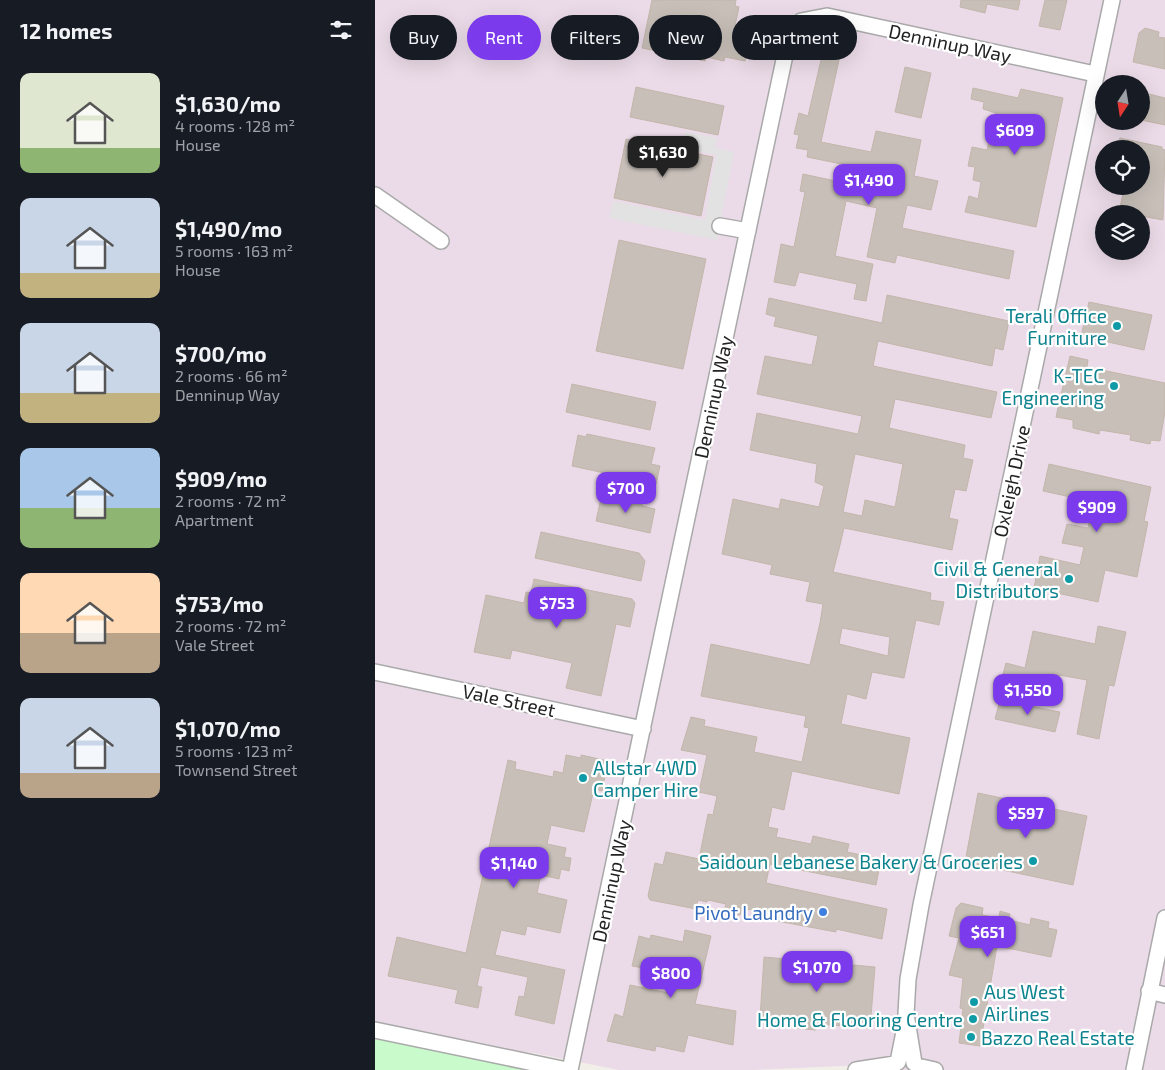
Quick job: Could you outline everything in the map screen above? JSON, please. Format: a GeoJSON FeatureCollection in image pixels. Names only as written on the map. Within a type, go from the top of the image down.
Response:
{"type":"FeatureCollection","features":[{"type":"Feature","properties":{"kind":"street","name":"Oxleigh Drive"},"geometry":{"type":"LineString","coordinates":[[895,1065],[906,1023],[908,979],[921,905],[1112,0]]}},
{"type":"Feature","properties":{"kind":"street","name":"Denninup Way"},"geometry":{"type":"LineString","coordinates":[[569,1070],[788,41],[801,21],[827,16],[1095,74]]}},
{"type":"Feature","properties":{"kind":"street"},"geometry":{"type":"LineString","coordinates":[[375,195],[441,241]]}},
{"type":"Feature","properties":{"kind":"street"},"geometry":{"type":"LineString","coordinates":[[721,226],[748,231]]}},
{"type":"Feature","properties":{"kind":"street","name":"Vale Street"},"geometry":{"type":"LineString","coordinates":[[375,672],[643,729]]}},
{"type":"Feature","properties":{"kind":"street"},"geometry":{"type":"LineString","coordinates":[[1134,1070],[1165,918]]}},
{"type":"Feature","properties":{"kind":"street"},"geometry":{"type":"LineString","coordinates":[[1149,991],[1165,995]]}},
{"type":"Feature","properties":{"kind":"street","name":"Oxleigh Drive"},"geometry":{"type":"LineString","coordinates":[[906,1023],[916,1066]]}},
{"type":"Feature","properties":{"kind":"street"},"geometry":{"type":"LineString","coordinates":[[375,1030],[569,1070]]}},
{"type":"Feature","properties":{"kind":"street"},"geometry":{"type":"LineString","coordinates":[[856,1070],[895,1065],[906,1060],[916,1066],[935,1070]]}},
{"type":"Feature","properties":{"kind":"shaded area"},"geometry":{"type":"Polygon","coordinates":[[[375,0],[1165,0],[1165,1070],[888,1070],[865,1065],[753,1070],[619,1070],[534,1053],[397,1038],[375,1033],[375,0]]]}},
{"type":"Feature","properties":{"kind":"shaded area"},"geometry":{"type":"Polygon","coordinates":[[[686,132],[717,138],[715,148],[734,152],[717,240],[609,218],[613,201],[705,220],[716,155],[682,148],[686,132]]]}},
{"type":"Feature","properties":{"kind":"green space"},"geometry":{"type":"Polygon","coordinates":[[[375,1038],[529,1070],[375,1070],[375,1038]]]}},
{"type":"Feature","properties":{"kind":"building"},"geometry":{"type":"Polygon","coordinates":[[[652,0],[736,0],[735,6],[739,7],[737,15],[732,15],[732,58],[725,57],[724,61],[720,60],[722,60],[722,15],[649,15],[649,49],[642,48],[652,0]]]}},
{"type":"Feature","properties":{"kind":"building"},"geometry":{"type":"Polygon","coordinates":[[[961,0],[1020,0],[1018,10],[987,4],[985,13],[960,7],[961,0]]]}},
{"type":"Feature","properties":{"kind":"building"},"geometry":{"type":"Polygon","coordinates":[[[1045,0],[1067,0],[1060,30],[1039,26],[1045,0]]]}},
{"type":"Feature","properties":{"kind":"building"},"geometry":{"type":"Polygon","coordinates":[[[1145,28],[1159,32],[1158,37],[1165,38],[1165,69],[1133,62],[1139,33],[1145,28]]]}},
{"type":"Feature","properties":{"kind":"building"},"geometry":{"type":"Polygon","coordinates":[[[821,60],[839,60],[821,142],[871,152],[876,131],[921,140],[914,176],[938,181],[931,210],[907,205],[902,228],[1014,251],[1009,279],[897,255],[895,263],[867,257],[877,208],[846,201],[835,256],[873,264],[866,301],[854,299],[857,284],[799,272],[795,286],[774,282],[781,244],[794,247],[805,192],[800,191],[803,174],[896,194],[900,176],[807,157],[808,150],[796,148],[799,135],[794,134],[799,113],[808,116],[821,60]]]}},
{"type":"Feature","properties":{"kind":"building"},"geometry":{"type":"Polygon","coordinates":[[[905,67],[931,73],[921,118],[895,112],[905,67]]]}},
{"type":"Feature","properties":{"kind":"building"},"geometry":{"type":"Polygon","coordinates":[[[636,87],[724,106],[718,135],[630,117],[636,87]]]}},
{"type":"Feature","properties":{"kind":"building"},"geometry":{"type":"Polygon","coordinates":[[[973,88],[1018,98],[1021,89],[1063,98],[1036,227],[965,212],[969,196],[978,199],[981,182],[973,180],[975,167],[968,166],[972,147],[987,150],[996,113],[983,109],[984,102],[971,99],[973,88]]]}},
{"type":"Feature","properties":{"kind":"building"},"geometry":{"type":"Polygon","coordinates":[[[1150,94],[1165,98],[1165,125],[1150,122],[1150,94]]]}},
{"type":"Feature","properties":{"kind":"building"},"geometry":{"type":"Polygon","coordinates":[[[626,139],[713,157],[701,216],[614,198],[626,139]]]}},
{"type":"Feature","properties":{"kind":"building"},"geometry":{"type":"Polygon","coordinates":[[[1150,144],[1162,147],[1165,150],[1163,220],[1150,218],[1150,205],[1120,205],[1123,195],[1150,195],[1150,144]]]}},
{"type":"Feature","properties":{"kind":"building"},"geometry":{"type":"Polygon","coordinates":[[[619,240],[706,259],[683,369],[596,351],[619,240]]]}},
{"type":"Feature","properties":{"kind":"building"},"geometry":{"type":"Polygon","coordinates":[[[887,295],[1009,321],[1003,350],[995,348],[992,366],[878,341],[873,366],[997,392],[991,418],[895,399],[889,428],[965,445],[963,458],[973,460],[966,491],[955,489],[949,518],[958,520],[952,550],[844,528],[833,572],[931,593],[930,600],[944,602],[939,625],[916,620],[904,678],[872,672],[866,699],[847,694],[841,724],[910,738],[899,794],[792,771],[784,810],[772,807],[768,827],[778,829],[776,837],[811,844],[813,836],[849,844],[847,852],[881,859],[876,885],[770,864],[766,883],[887,909],[882,939],[836,929],[836,932],[761,918],[762,912],[742,908],[740,915],[724,911],[726,904],[708,900],[707,902],[698,900],[696,909],[650,900],[648,896],[655,863],[663,865],[666,852],[699,859],[708,814],[713,815],[717,796],[699,792],[707,755],[681,750],[691,717],[705,720],[704,726],[757,737],[754,752],[802,762],[809,728],[804,727],[806,716],[701,696],[711,644],[810,665],[820,623],[823,604],[806,601],[810,582],[770,574],[772,565],[722,554],[733,499],[779,509],[781,499],[819,507],[824,486],[815,482],[817,464],[750,450],[757,413],[858,434],[862,416],[757,394],[765,356],[812,365],[818,336],[774,326],[776,317],[766,314],[769,298],[882,323],[887,295]],[[855,454],[843,512],[862,516],[865,500],[895,507],[903,464],[855,454]],[[842,628],[839,644],[888,656],[890,637],[842,628]]]}},
{"type":"Feature","properties":{"kind":"building","name":"Terali Office Furniture"},"geometry":{"type":"Polygon","coordinates":[[[1089,302],[1152,315],[1144,350],[1081,336],[1089,302]]]}},
{"type":"Feature","properties":{"kind":"building"},"geometry":{"type":"Polygon","coordinates":[[[1070,356],[1088,360],[1087,367],[1165,383],[1165,412],[1160,441],[1151,440],[1150,444],[1130,440],[1131,435],[1100,430],[1099,434],[1073,428],[1073,420],[1056,417],[1070,356]]]}},
{"type":"Feature","properties":{"kind":"building"},"geometry":{"type":"Polygon","coordinates":[[[572,384],[656,402],[650,430],[566,412],[572,384]]]}},
{"type":"Feature","properties":{"kind":"building"},"geometry":{"type":"Polygon","coordinates":[[[587,434],[655,448],[651,464],[660,466],[656,484],[572,466],[578,435],[586,437],[587,434]]]}},
{"type":"Feature","properties":{"kind":"building"},"geometry":{"type":"Polygon","coordinates":[[[1049,464],[1151,487],[1144,521],[1148,522],[1137,577],[1105,570],[1098,602],[1034,588],[1040,556],[1080,565],[1084,547],[1062,543],[1067,524],[1088,528],[1094,502],[1043,491],[1049,464]]]}},
{"type":"Feature","properties":{"kind":"building"},"geometry":{"type":"Polygon","coordinates":[[[609,496],[642,503],[642,506],[655,509],[650,533],[596,521],[601,498],[608,500],[609,496]]]}},
{"type":"Feature","properties":{"kind":"building"},"geometry":{"type":"Polygon","coordinates":[[[541,532],[639,553],[645,561],[641,581],[535,558],[541,532]]]}},
{"type":"Feature","properties":{"kind":"building"},"geometry":{"type":"Polygon","coordinates":[[[534,579],[632,599],[635,603],[630,627],[616,624],[601,696],[566,688],[572,663],[512,650],[510,659],[474,652],[486,595],[524,603],[526,592],[531,593],[534,579]]]}},
{"type":"Feature","properties":{"kind":"building"},"geometry":{"type":"Polygon","coordinates":[[[1098,626],[1126,632],[1114,686],[1109,685],[1099,739],[1077,734],[1087,680],[1059,675],[1056,690],[1002,678],[1006,663],[1025,668],[1033,631],[1095,644],[1098,626]]]}},
{"type":"Feature","properties":{"kind":"building"},"geometry":{"type":"Polygon","coordinates":[[[1000,700],[1060,712],[1055,732],[995,719],[1000,700]]]}},
{"type":"Feature","properties":{"kind":"building"},"geometry":{"type":"Polygon","coordinates":[[[566,755],[581,758],[581,755],[608,761],[602,791],[594,789],[584,832],[551,825],[547,844],[566,848],[564,857],[571,858],[569,871],[561,869],[559,879],[541,875],[537,893],[567,900],[560,933],[527,926],[525,935],[501,930],[495,955],[565,970],[554,1024],[515,1015],[519,996],[524,997],[528,977],[481,967],[477,986],[482,987],[478,1008],[455,1003],[458,990],[388,976],[397,937],[466,953],[508,760],[516,762],[515,769],[553,777],[554,771],[563,773],[566,755]]]}},
{"type":"Feature","properties":{"kind":"building"},"geometry":{"type":"Polygon","coordinates":[[[978,793],[1087,816],[1073,885],[965,862],[978,793]]]}},
{"type":"Feature","properties":{"kind":"building"},"geometry":{"type":"Polygon","coordinates":[[[961,903],[983,908],[982,915],[999,918],[1000,911],[1010,914],[1009,920],[1030,925],[1031,918],[1049,922],[1048,928],[1057,930],[1051,957],[997,946],[980,1046],[959,1043],[963,1009],[960,1008],[963,978],[949,975],[959,938],[949,936],[956,908],[961,903]]]}},
{"type":"Feature","properties":{"kind":"building"},"geometry":{"type":"Polygon","coordinates":[[[685,930],[711,936],[695,1004],[736,1011],[733,1045],[688,1035],[684,1052],[656,1046],[655,1051],[607,1041],[615,1014],[623,1017],[630,985],[668,993],[671,978],[643,971],[644,968],[632,966],[639,936],[650,939],[651,935],[683,942],[685,930]]]}},
{"type":"Feature","properties":{"kind":"building"},"geometry":{"type":"Polygon","coordinates":[[[764,957],[875,967],[870,1028],[817,1024],[816,1030],[794,1028],[792,1021],[760,1018],[764,957]]]}},
{"type":"Feature","properties":{"kind":"place","name":"Terali Office Furniture"},"geometry":{"type":"Point","coordinates":[1117,326]}},
{"type":"Feature","properties":{"kind":"place","name":"K-TEC Engineering"},"geometry":{"type":"Point","coordinates":[1114,386]}},
{"type":"Feature","properties":{"kind":"place","name":"Civil & General Distributors"},"geometry":{"type":"Point","coordinates":[1069,579]}},
{"type":"Feature","properties":{"kind":"place","name":"Allstar 4WD Camper Hire"},"geometry":{"type":"Point","coordinates":[583,778]}},
{"type":"Feature","properties":{"kind":"place","name":"Saidoun Lebanese Bakery & Groceries"},"geometry":{"type":"Point","coordinates":[1033,861]}},
{"type":"Feature","properties":{"kind":"place","name":"Pivot Laundry"},"geometry":{"type":"Point","coordinates":[823,912]}},
{"type":"Feature","properties":{"kind":"place","name":"Aus West Airlines"},"geometry":{"type":"Point","coordinates":[974,1002]}},
{"type":"Feature","properties":{"kind":"place","name":"Home & Flooring Centre"},"geometry":{"type":"Point","coordinates":[973,1019]}},
{"type":"Feature","properties":{"kind":"place","name":"Bazzo Real Estate"},"geometry":{"type":"Point","coordinates":[971,1037]}}]}
